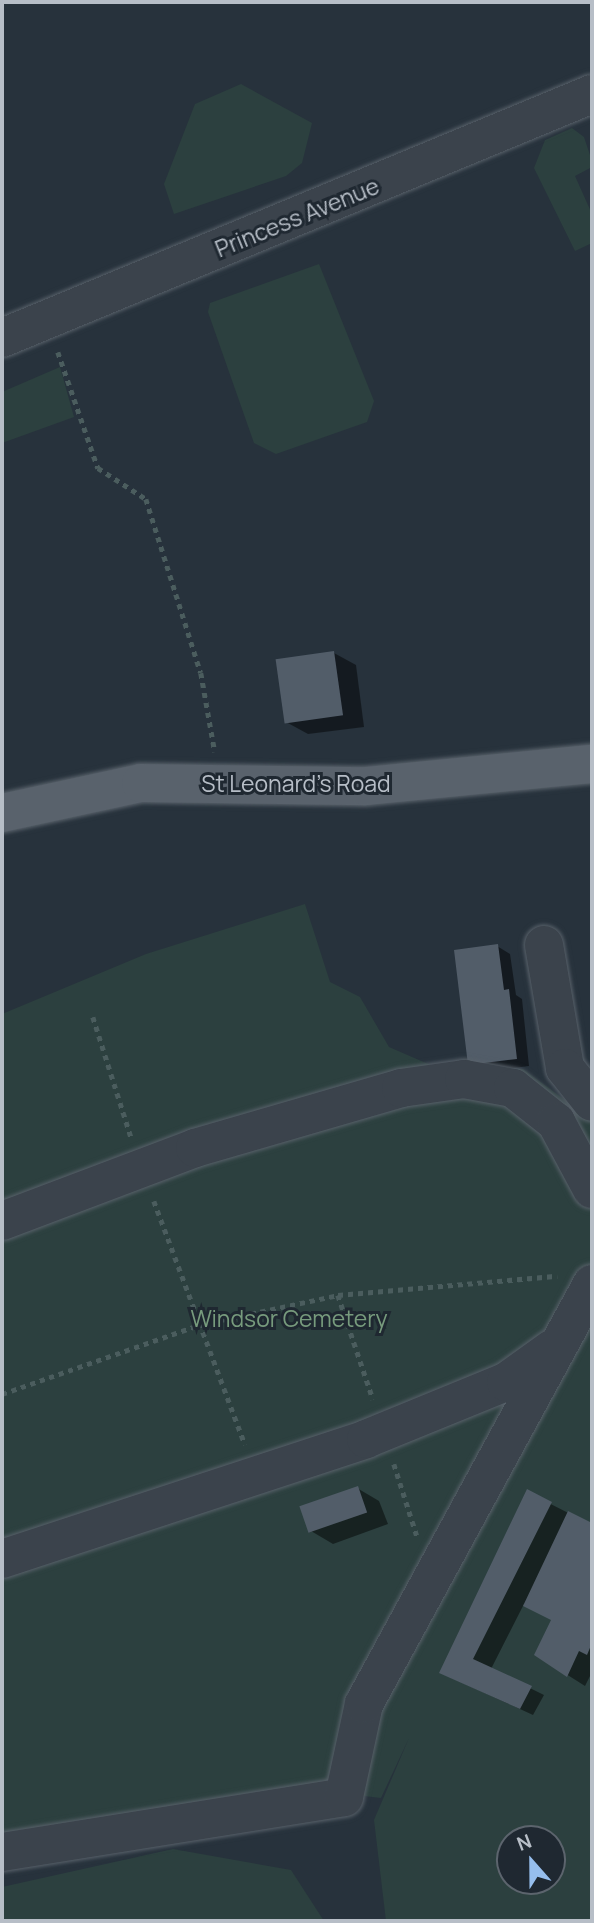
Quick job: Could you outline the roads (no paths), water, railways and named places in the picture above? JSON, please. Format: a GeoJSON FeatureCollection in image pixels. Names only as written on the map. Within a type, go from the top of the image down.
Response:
{"type":"FeatureCollection","features":[{"type":"Feature","properties":{"kind":"main road","name":"St Leonard's Road"},"geometry":{"type":"LineString","coordinates":[[2,813],[141,783],[366,786],[592,764]]}},
{"type":"Feature","properties":{"kind":"street","name":"Princess Avenue"},"geometry":{"type":"LineString","coordinates":[[2,338],[589,104]]}},
{"type":"Feature","properties":{"kind":"street"},"geometry":{"type":"LineString","coordinates":[[544,945],[565,1068],[592,1102]]}},
{"type":"Feature","properties":{"kind":"street"},"geometry":{"type":"LineString","coordinates":[[2,1221],[195,1148],[401,1088],[464,1079],[513,1088],[556,1122],[592,1189]]}},
{"type":"Feature","properties":{"kind":"street"},"geometry":{"type":"LineString","coordinates":[[2,1852],[344,1797],[364,1704],[559,1344],[580,1279]]}},
{"type":"Feature","properties":{"kind":"street"},"geometry":{"type":"LineString","coordinates":[[2,1559],[383,1431],[506,1382],[559,1344]]}},
{"type":"Feature","properties":{"kind":"park label","name":"Windsor Cemetery"},"geometry":{"type":"Point","coordinates":[289,1318]}}]}
